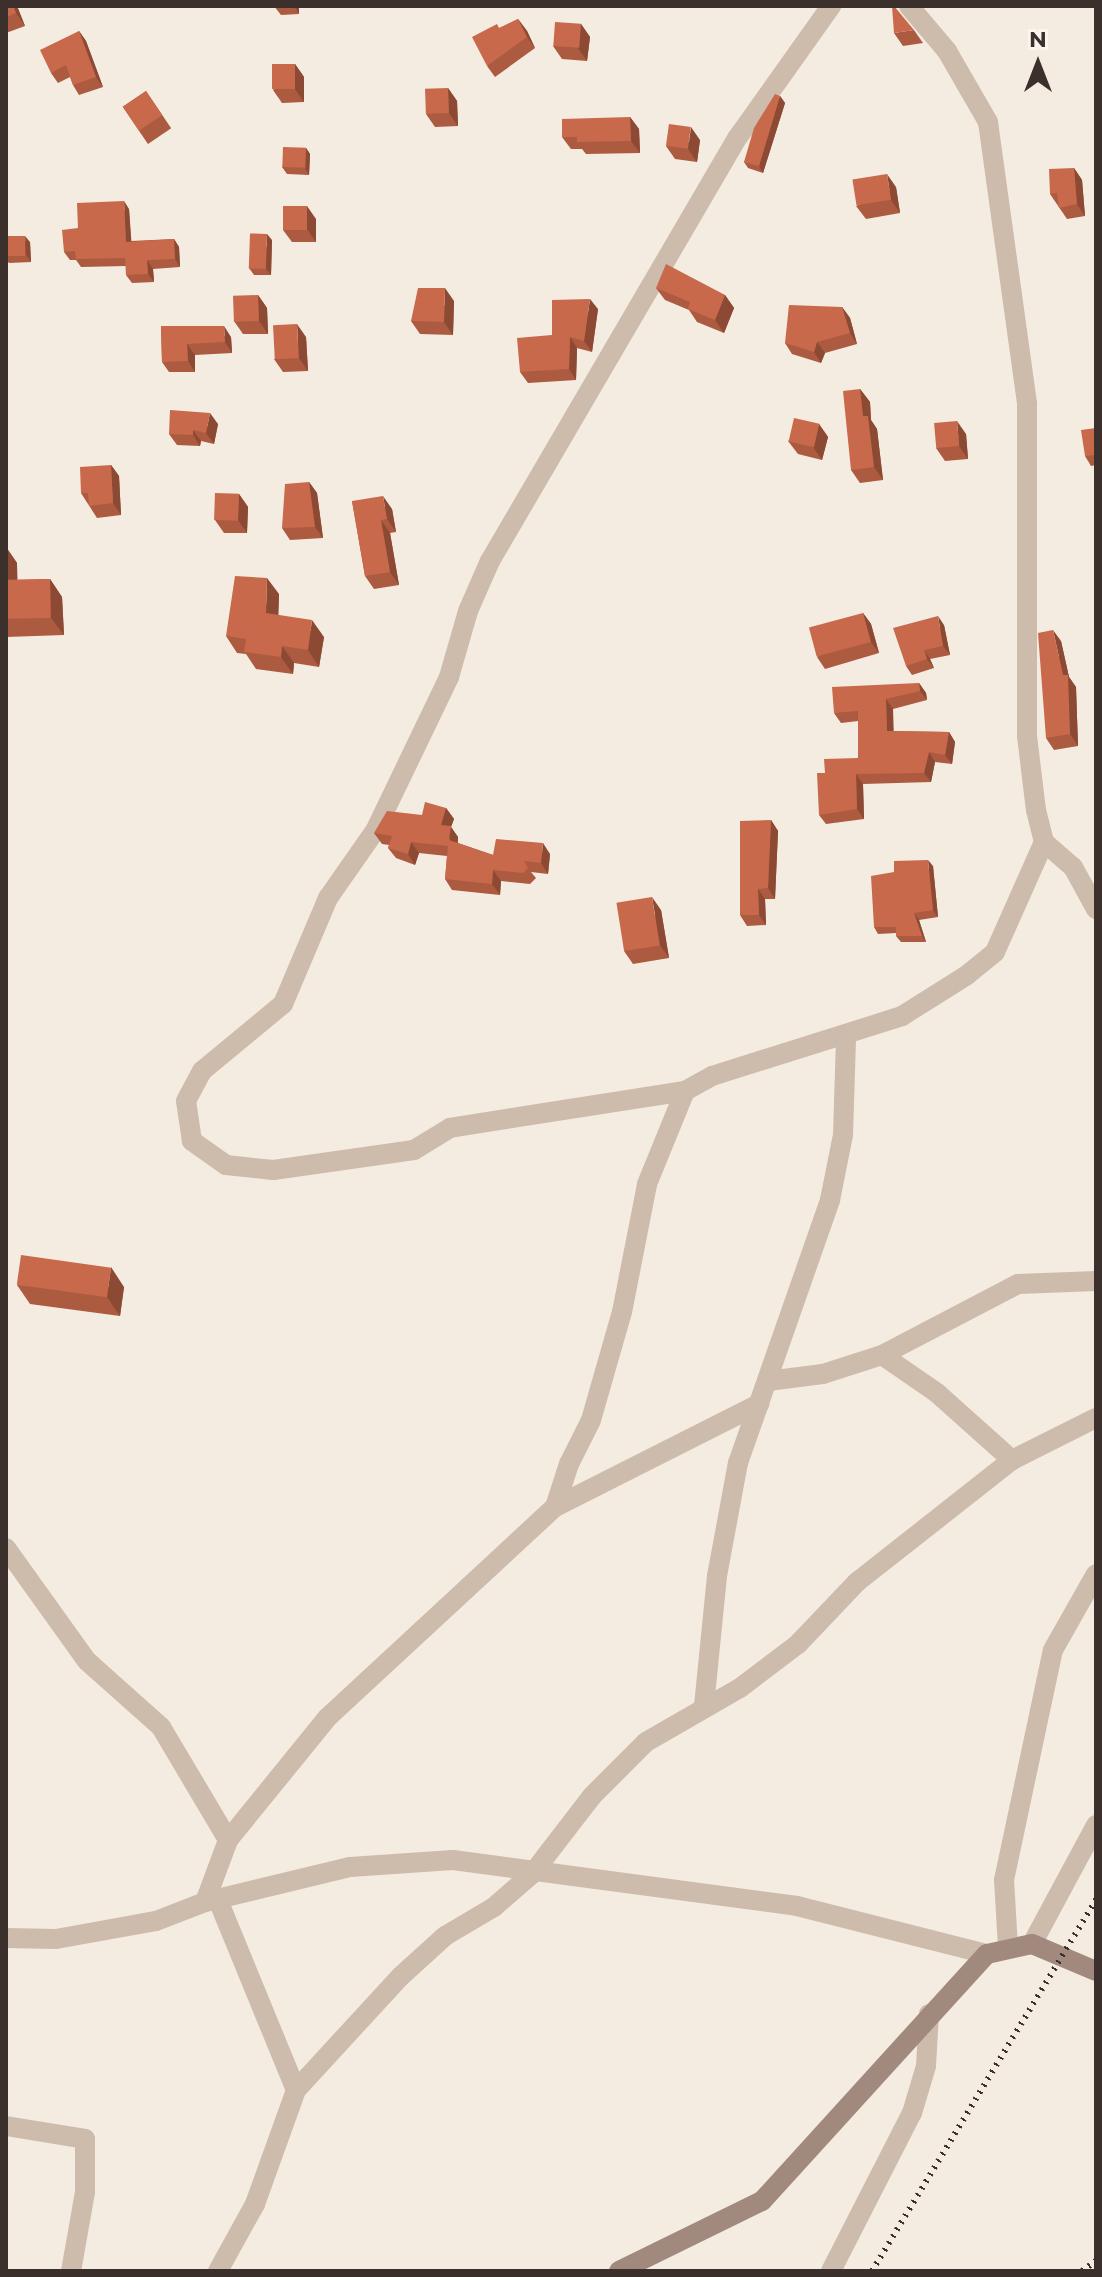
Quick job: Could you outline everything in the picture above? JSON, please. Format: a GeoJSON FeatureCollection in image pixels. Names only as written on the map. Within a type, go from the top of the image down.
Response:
{"type":"FeatureCollection","features":[{"type":"Feature","properties":{"kind":"street"},"geometry":{"type":"LineString","coordinates":[[831,6],[738,137],[490,561],[468,611],[449,677],[375,831],[328,898],[283,1004],[202,1071],[186,1101],[192,1141],[226,1165],[273,1170],[414,1150],[450,1128],[685,1091],[712,1076],[846,1037],[902,1016],[995,952],[1044,842],[1027,736],[1027,404],[988,122],[947,51],[909,6]]}},
{"type":"Feature","properties":{"kind":"street"},"geometry":{"type":"LineString","coordinates":[[1044,842],[1073,867],[1096,909]]}},
{"type":"Feature","properties":{"kind":"street"},"geometry":{"type":"LineString","coordinates":[[704,1706],[727,1510],[759,1404],[830,1200],[843,1135],[846,1037]]}},
{"type":"Feature","properties":{"kind":"street"},"geometry":{"type":"LineString","coordinates":[[555,1507],[569,1464],[591,1420],[622,1312],[647,1184],[685,1091]]}},
{"type":"Feature","properties":{"kind":"street"},"geometry":{"type":"LineString","coordinates":[[768,1381],[823,1374],[882,1355],[1018,1284],[1096,1281]]}},
{"type":"Feature","properties":{"kind":"street"},"geometry":{"type":"LineString","coordinates":[[882,1355],[937,1393],[1012,1460]]}},
{"type":"Feature","properties":{"kind":"street"},"geometry":{"type":"LineString","coordinates":[[296,2090],[212,1901],[228,1840],[327,1718],[555,1507],[759,1404]]}},
{"type":"Feature","properties":{"kind":"street"},"geometry":{"type":"LineString","coordinates":[[218,2271],[255,2204],[296,2090],[445,1936],[494,1907],[532,1874],[592,1796],[646,1742],[740,1688],[798,1644],[857,1582],[1012,1460],[1096,1418]]}},
{"type":"Feature","properties":{"kind":"street"},"geometry":{"type":"LineString","coordinates":[[6,1548],[87,1661],[161,1727],[228,1840]]}},
{"type":"Feature","properties":{"kind":"street"},"geometry":{"type":"LineString","coordinates":[[1008,1947],[1004,1880],[1053,1650],[1096,1574]]}},
{"type":"Feature","properties":{"kind":"street"},"geometry":{"type":"LineString","coordinates":[[1032,1944],[1096,1825]]}},
{"type":"Feature","properties":{"kind":"street"},"geometry":{"type":"LineString","coordinates":[[6,1938],[56,1939],[156,1921],[212,1901],[350,1867],[453,1860],[495,1863],[532,1874],[627,1881],[797,1906],[987,1954]]}},
{"type":"Feature","properties":{"kind":"street"},"geometry":{"type":"LineString","coordinates":[[619,2271],[762,2201],[929,2014],[987,1954],[1032,1944],[1096,1971]]}},
{"type":"Feature","properties":{"kind":"street"},"geometry":{"type":"LineString","coordinates":[[831,2271],[912,2113],[926,2066],[929,2014]]}},
{"type":"Feature","properties":{"kind":"street"},"geometry":{"type":"LineString","coordinates":[[6,2126],[85,2139],[85,2192],[71,2271]]}},
{"type":"Feature","properties":{"kind":"building"},"geometry":{"type":"Polygon","coordinates":[[[6,6],[13,6],[16,13],[6,17],[6,6]]]}},
{"type":"Feature","properties":{"kind":"building"},"geometry":{"type":"Polygon","coordinates":[[[894,6],[914,30],[894,33],[894,6]]]}},
{"type":"Feature","properties":{"kind":"building"},"geometry":{"type":"Polygon","coordinates":[[[518,19],[527,37],[487,66],[472,37],[497,24],[499,28],[518,19]]]}},
{"type":"Feature","properties":{"kind":"building"},"geometry":{"type":"Polygon","coordinates":[[[555,22],[581,24],[579,48],[553,46],[555,22]]]}},
{"type":"Feature","properties":{"kind":"building"},"geometry":{"type":"Polygon","coordinates":[[[79,31],[96,77],[73,85],[66,65],[51,73],[40,50],[79,31]]]}},
{"type":"Feature","properties":{"kind":"building"},"geometry":{"type":"Polygon","coordinates":[[[272,64],[295,64],[295,89],[272,89],[272,64]]]}},
{"type":"Feature","properties":{"kind":"building"},"geometry":{"type":"Polygon","coordinates":[[[448,88],[449,113],[426,114],[425,89],[448,88]]]}},
{"type":"Feature","properties":{"kind":"building"},"geometry":{"type":"Polygon","coordinates":[[[146,91],[162,115],[139,131],[123,107],[146,91]]]}},
{"type":"Feature","properties":{"kind":"building"},"geometry":{"type":"Polygon","coordinates":[[[775,94],[780,96],[759,166],[744,162],[754,128],[775,94]]]}},
{"type":"Feature","properties":{"kind":"building"},"geometry":{"type":"Polygon","coordinates":[[[630,117],[631,141],[577,142],[577,137],[562,137],[562,119],[630,117]]]}},
{"type":"Feature","properties":{"kind":"building"},"geometry":{"type":"Polygon","coordinates":[[[669,124],[691,127],[688,149],[666,146],[669,124]]]}},
{"type":"Feature","properties":{"kind":"building"},"geometry":{"type":"Polygon","coordinates":[[[283,147],[306,148],[305,168],[282,167],[283,147]]]}},
{"type":"Feature","properties":{"kind":"building"},"geometry":{"type":"Polygon","coordinates":[[[1074,168],[1077,204],[1059,208],[1057,193],[1050,194],[1049,169],[1074,168]]]}},
{"type":"Feature","properties":{"kind":"building"},"geometry":{"type":"Polygon","coordinates":[[[887,174],[891,200],[856,205],[852,179],[887,174]]]}},
{"type":"Feature","properties":{"kind":"building"},"geometry":{"type":"Polygon","coordinates":[[[124,201],[126,242],[174,239],[175,259],[147,260],[148,274],[126,275],[125,258],[76,259],[75,251],[64,252],[62,230],[78,228],[77,203],[124,201]]]}},
{"type":"Feature","properties":{"kind":"building"},"geometry":{"type":"Polygon","coordinates":[[[283,206],[307,206],[307,230],[283,230],[283,206]]]}},
{"type":"Feature","properties":{"kind":"building"},"geometry":{"type":"Polygon","coordinates":[[[250,233],[267,234],[266,269],[249,268],[250,233]]]}},
{"type":"Feature","properties":{"kind":"building"},"geometry":{"type":"Polygon","coordinates":[[[6,236],[25,236],[25,256],[6,256],[6,236]]]}},
{"type":"Feature","properties":{"kind":"building"},"geometry":{"type":"Polygon","coordinates":[[[666,264],[725,295],[715,320],[688,309],[690,302],[656,288],[666,264]]]}},
{"type":"Feature","properties":{"kind":"building"},"geometry":{"type":"Polygon","coordinates":[[[418,288],[445,288],[444,322],[411,321],[418,288]]]}},
{"type":"Feature","properties":{"kind":"building"},"geometry":{"type":"Polygon","coordinates":[[[258,295],[259,321],[234,322],[233,296],[258,295]]]}},
{"type":"Feature","properties":{"kind":"building"},"geometry":{"type":"Polygon","coordinates":[[[590,299],[584,341],[570,337],[569,369],[520,372],[517,338],[552,335],[552,300],[590,299]]]}},
{"type":"Feature","properties":{"kind":"building"},"geometry":{"type":"Polygon","coordinates":[[[789,305],[842,307],[850,333],[817,342],[814,352],[785,343],[789,305]]]}},
{"type":"Feature","properties":{"kind":"building"},"geometry":{"type":"Polygon","coordinates":[[[297,324],[299,358],[275,359],[273,325],[297,324]]]}},
{"type":"Feature","properties":{"kind":"building"},"geometry":{"type":"Polygon","coordinates":[[[161,326],[224,326],[225,342],[187,344],[188,361],[162,362],[161,326]]]}},
{"type":"Feature","properties":{"kind":"building"},"geometry":{"type":"Polygon","coordinates":[[[860,389],[863,416],[868,416],[874,467],[851,470],[843,391],[860,389]]]}},
{"type":"Feature","properties":{"kind":"building"},"geometry":{"type":"Polygon","coordinates":[[[170,410],[210,413],[206,433],[193,430],[193,435],[169,434],[170,410]]]}},
{"type":"Feature","properties":{"kind":"building"},"geometry":{"type":"Polygon","coordinates":[[[794,418],[819,424],[814,447],[789,441],[794,418]]]}},
{"type":"Feature","properties":{"kind":"building"},"geometry":{"type":"Polygon","coordinates":[[[957,421],[959,446],[936,448],[934,423],[957,421]]]}},
{"type":"Feature","properties":{"kind":"building"},"geometry":{"type":"Polygon","coordinates":[[[1096,428],[1096,455],[1085,456],[1081,430],[1096,428]]]}},
{"type":"Feature","properties":{"kind":"building"},"geometry":{"type":"Polygon","coordinates":[[[111,465],[113,503],[89,506],[88,493],[81,493],[80,467],[111,465]]]}},
{"type":"Feature","properties":{"kind":"building"},"geometry":{"type":"Polygon","coordinates":[[[309,482],[315,527],[282,528],[285,484],[309,482]]]}},
{"type":"Feature","properties":{"kind":"building"},"geometry":{"type":"Polygon","coordinates":[[[215,493],[239,494],[238,521],[214,520],[215,493]]]}},
{"type":"Feature","properties":{"kind":"building"},"geometry":{"type":"Polygon","coordinates":[[[383,496],[387,519],[381,520],[390,572],[365,576],[352,501],[383,496]]]}},
{"type":"Feature","properties":{"kind":"building"},"geometry":{"type":"Polygon","coordinates":[[[235,576],[267,578],[266,613],[312,620],[308,650],[282,646],[281,657],[244,652],[246,639],[226,636],[235,576]]]}},
{"type":"Feature","properties":{"kind":"building"},"geometry":{"type":"Polygon","coordinates":[[[50,579],[51,618],[7,619],[6,580],[50,579]]]}},
{"type":"Feature","properties":{"kind":"building"},"geometry":{"type":"Polygon","coordinates":[[[863,613],[871,642],[817,656],[809,627],[863,613]]]}},
{"type":"Feature","properties":{"kind":"building"},"geometry":{"type":"Polygon","coordinates":[[[938,616],[943,646],[924,650],[927,659],[906,666],[893,628],[938,616]]]}},
{"type":"Feature","properties":{"kind":"building"},"geometry":{"type":"Polygon","coordinates":[[[1053,630],[1063,675],[1068,675],[1070,734],[1046,738],[1038,633],[1053,630]]]}},
{"type":"Feature","properties":{"kind":"building"},"geometry":{"type":"Polygon","coordinates":[[[919,683],[920,691],[886,699],[887,731],[949,732],[945,755],[929,752],[924,773],[856,774],[857,809],[819,815],[817,773],[825,773],[824,759],[858,758],[858,711],[834,713],[832,687],[919,683]]]}},
{"type":"Feature","properties":{"kind":"building"},"geometry":{"type":"Polygon","coordinates":[[[425,802],[446,808],[441,825],[451,826],[449,840],[493,855],[496,839],[543,843],[541,863],[524,861],[528,868],[523,873],[493,870],[492,884],[445,879],[448,846],[411,842],[408,854],[388,848],[392,836],[374,833],[387,811],[422,815],[425,802]]]}},
{"type":"Feature","properties":{"kind":"building"},"geometry":{"type":"Polygon","coordinates":[[[771,820],[768,888],[758,889],[759,915],[740,915],[740,821],[771,820]]]}},
{"type":"Feature","properties":{"kind":"building"},"geometry":{"type":"Polygon","coordinates":[[[928,860],[933,910],[914,913],[922,936],[896,936],[896,927],[874,927],[871,876],[894,872],[894,861],[928,860]]]}},
{"type":"Feature","properties":{"kind":"building"},"geometry":{"type":"Polygon","coordinates":[[[652,897],[660,945],[624,951],[616,903],[652,897]]]}},
{"type":"Feature","properties":{"kind":"building"},"geometry":{"type":"Polygon","coordinates":[[[21,1255],[111,1268],[107,1297],[17,1285],[21,1255]]]}},
{"type":"Feature","properties":{"kind":"railway"},"geometry":{"type":"LineString","coordinates":[[872,2271],[1096,1899]]}},
{"type":"Feature","properties":{"kind":"railway"},"geometry":{"type":"LineString","coordinates":[[1082,2271],[1096,2261]]}}]}
